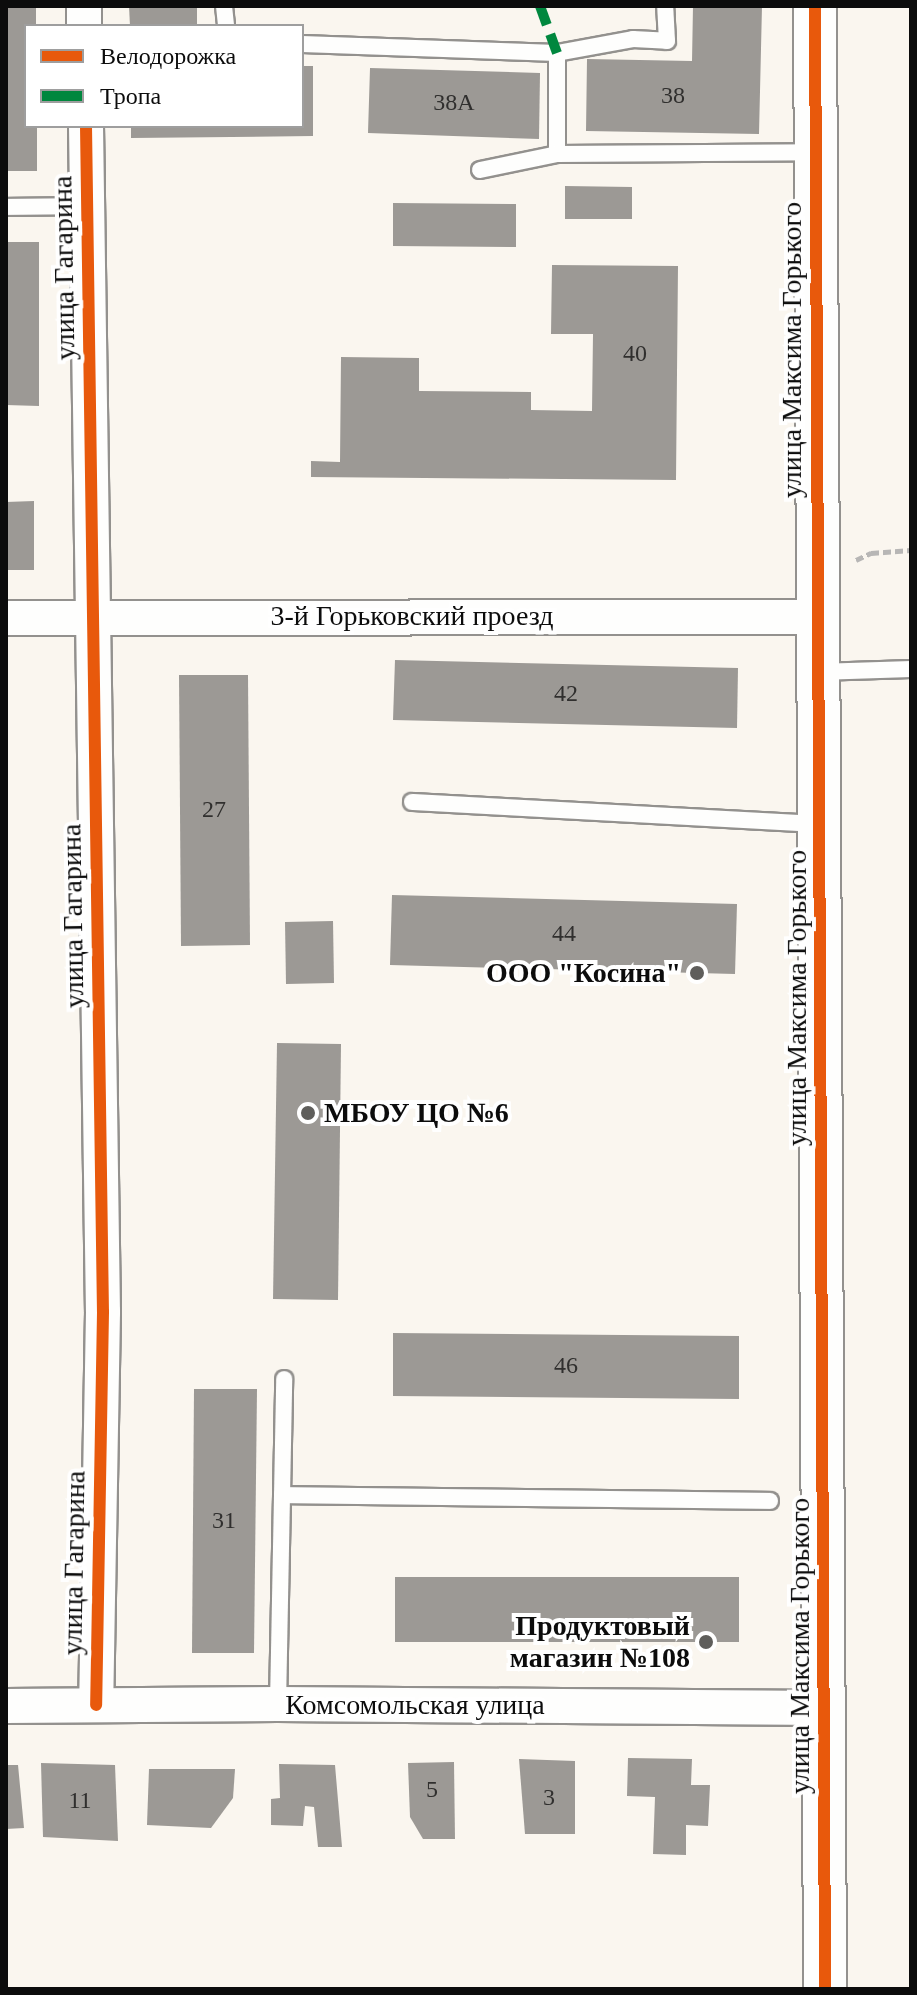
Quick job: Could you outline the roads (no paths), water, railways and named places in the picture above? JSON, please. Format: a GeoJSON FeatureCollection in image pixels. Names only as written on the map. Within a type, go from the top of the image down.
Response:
{"type":"FeatureCollection","features":[{"type":"Feature","properties":{"kind":"street","name":"улица Максима Горького"},"geometry":{"type":"LineString","coordinates":[[815,6],[825,1989]]}},
{"type":"Feature","properties":{"kind":"street","name":"улица Гагарина"},"geometry":{"type":"LineString","coordinates":[[86,128],[103,1312],[96,1705]]}},
{"type":"Feature","properties":{"kind":"street","name":"3-й Горьковский проезд"},"geometry":{"type":"LineString","coordinates":[[6,618],[817,617]]}},
{"type":"Feature","properties":{"kind":"street","name":"Комсомольская улица"},"geometry":{"type":"LineString","coordinates":[[6,1706],[278,1704],[824,1708]]}},
{"type":"Feature","properties":{"kind":"lane"},"geometry":{"type":"LineString","coordinates":[[304,44],[557,53],[633,39],[667,41],[665,6]]}},
{"type":"Feature","properties":{"kind":"lane"},"geometry":{"type":"LineString","coordinates":[[557,53],[557,154]]}},
{"type":"Feature","properties":{"kind":"lane"},"geometry":{"type":"LineString","coordinates":[[480,170],[557,154],[816,152]]}},
{"type":"Feature","properties":{"kind":"lane"},"geometry":{"type":"LineString","coordinates":[[6,207],[87,206]]}},
{"type":"Feature","properties":{"kind":"lane"},"geometry":{"type":"LineString","coordinates":[[817,672],[911,669]]}},
{"type":"Feature","properties":{"kind":"lane"},"geometry":{"type":"LineString","coordinates":[[412,802],[820,824]]}},
{"type":"Feature","properties":{"kind":"lane"},"geometry":{"type":"LineString","coordinates":[[278,1704],[284,1379]]}},
{"type":"Feature","properties":{"kind":"lane"},"geometry":{"type":"LineString","coordinates":[[282,1495],[770,1501]]}},
{"type":"Feature","properties":{"kind":"place","name":"ООО \"Косина\""},"geometry":{"type":"Point","coordinates":[697,973]}},
{"type":"Feature","properties":{"kind":"place","name":"МБОУ ЦО №6"},"geometry":{"type":"Point","coordinates":[308,1113]}},
{"type":"Feature","properties":{"kind":"place","name":"Продуктовый магазин №108"},"geometry":{"type":"Point","coordinates":[706,1642]}}]}
